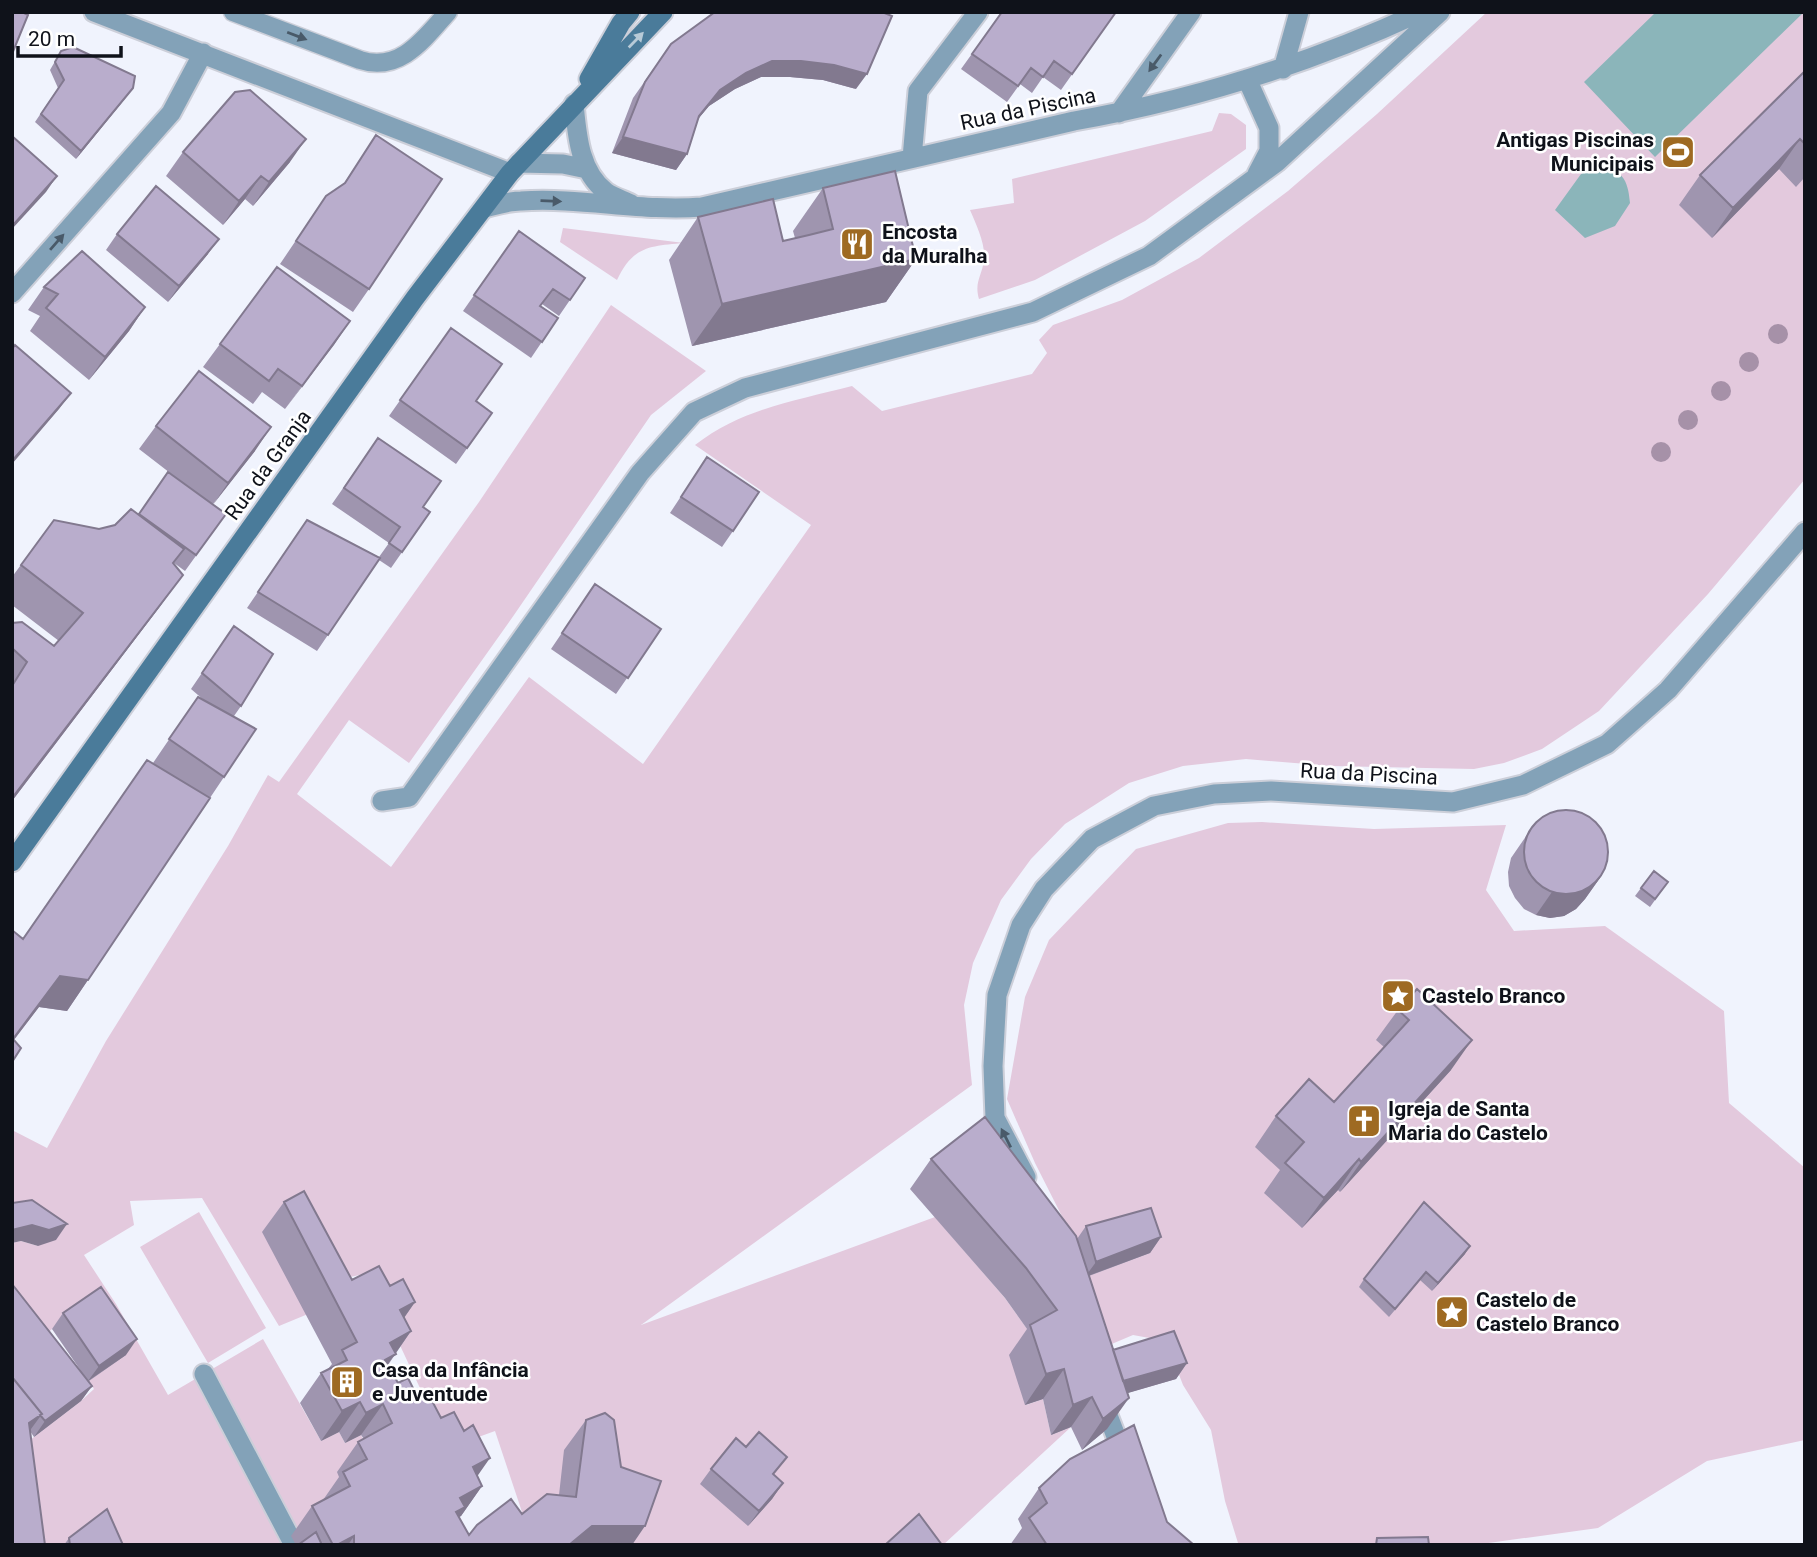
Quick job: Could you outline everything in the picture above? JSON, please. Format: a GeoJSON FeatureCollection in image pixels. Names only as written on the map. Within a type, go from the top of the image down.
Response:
{"type":"FeatureCollection","features":[{"type":"Feature","properties":{"kind":"main road","name":"Rua da Granja"},"geometry":{"type":"LineString","coordinates":[[574,104],[630,12]]}},
{"type":"Feature","properties":{"kind":"main road","name":"Rua da Granja"},"geometry":{"type":"LineString","coordinates":[[12,862],[415,298],[514,168],[663,12]]}},
{"type":"Feature","properties":{"kind":"street"},"geometry":{"type":"LineString","coordinates":[[94,12],[514,168],[563,164],[587,169]]}},
{"type":"Feature","properties":{"kind":"street"},"geometry":{"type":"LineString","coordinates":[[912,158],[918,91],[978,12]]}},
{"type":"Feature","properties":{"kind":"street"},"geometry":{"type":"LineString","coordinates":[[1119,113],[1191,12]]}},
{"type":"Feature","properties":{"kind":"street"},"geometry":{"type":"LineString","coordinates":[[1283,69],[1299,12]]}},
{"type":"Feature","properties":{"kind":"street","name":"Rua da Piscina"},"geometry":{"type":"LineString","coordinates":[[484,208],[520,201],[670,209],[702,207],[1119,113],[1247,79],[1283,69],[1371,36],[1421,12]]}},
{"type":"Feature","properties":{"kind":"street"},"geometry":{"type":"LineString","coordinates":[[382,801],[409,797],[640,473],[695,412],[744,388],[1033,312],[1149,256],[1287,153],[1440,12]]}},
{"type":"Feature","properties":{"kind":"street"},"geometry":{"type":"LineString","coordinates":[[12,293],[171,113],[203,53]]}},
{"type":"Feature","properties":{"kind":"street"},"geometry":{"type":"LineString","coordinates":[[1247,79],[1269,128],[1269,151],[1255,178]]}},
{"type":"Feature","properties":{"kind":"street"},"geometry":{"type":"LineString","coordinates":[[574,104],[578,139],[587,169],[606,191],[635,206]]}},
{"type":"Feature","properties":{"kind":"street","name":"Rua da Piscina"},"geometry":{"type":"LineString","coordinates":[[1031,1188],[995,1118],[993,1066],[997,995],[1021,925],[1044,889],[1092,839],[1154,806],[1214,794],[1271,791],[1453,802],[1523,785],[1608,744],[1642,714],[1668,690],[1805,532]]}},
{"type":"Feature","properties":{"kind":"street"},"geometry":{"type":"LineString","coordinates":[[204,1374],[293,1545]]}},
{"type":"Feature","properties":{"kind":"street"},"geometry":{"type":"LineString","coordinates":[[1096,1376],[1102,1401],[1129,1472]]}},
{"type":"Feature","properties":{"kind":"lane"},"geometry":{"type":"LineString","coordinates":[[233,12],[367,62],[382,64],[406,54],[448,12]]}},
{"type":"Feature","properties":{"kind":"shaded area"},"geometry":{"type":"Polygon","coordinates":[[[1487,12],[1805,12],[1805,479],[1708,594],[1599,711],[1542,749],[1504,763],[1474,769],[1331,766],[1246,759],[1183,766],[1129,783],[1065,824],[1031,859],[1001,900],[973,963],[964,1005],[972,1085],[641,1325],[935,1217],[1005,1298],[1035,1340],[1026,1405],[1043,1399],[1051,1435],[1071,1427],[943,1545],[628,1545],[526,1524],[495,1431],[448,1448],[369,1273],[322,1283],[308,1314],[279,1326],[202,1198],[130,1201],[134,1225],[84,1255],[116,1304],[168,1395],[263,1339],[321,1441],[339,1432],[345,1443],[361,1435],[371,1454],[346,1489],[292,1545],[31,1545],[12,1490],[30,1440],[94,1389],[88,1381],[125,1355],[90,1303],[52,1329],[37,1343],[12,1313],[12,1243],[21,1241],[38,1246],[12,1218],[12,1130],[47,1148],[106,1041],[228,846],[268,775],[279,782],[479,502],[611,305],[706,371],[651,415],[409,763],[349,720],[297,794],[391,867],[529,677],[643,764],[811,525],[695,445],[713,432],[751,414],[852,386],[882,411],[1032,374],[1047,353],[1039,340],[1053,325],[1122,300],[1199,258],[1288,191],[1377,114],[1487,12]]]}},
{"type":"Feature","properties":{"kind":"shaded area"},"geometry":{"type":"Polygon","coordinates":[[[1219,113],[1231,114],[1246,125],[1246,149],[1145,221],[1035,280],[979,299],[978,283],[984,248],[970,210],[1014,203],[1012,179],[1212,131],[1219,113]]]}},
{"type":"Feature","properties":{"kind":"shaded area"},"geometry":{"type":"Polygon","coordinates":[[[563,228],[684,243],[652,247],[636,254],[629,260],[617,280],[560,242],[563,228]]]}},
{"type":"Feature","properties":{"kind":"shaded area"},"geometry":{"type":"Polygon","coordinates":[[[1262,822],[1374,829],[1506,825],[1486,890],[1514,931],[1605,926],[1724,1011],[1729,1103],[1805,1168],[1805,1440],[1707,1461],[1598,1528],[1474,1545],[1238,1543],[1225,1501],[1211,1430],[1183,1385],[1166,1341],[1133,1335],[1107,1346],[1085,1277],[1150,1253],[1075,1242],[1035,1163],[1007,1099],[1025,997],[1049,940],[1136,849],[1228,823],[1262,822]]]}},
{"type":"Feature","properties":{"kind":"shaded area"},"geometry":{"type":"Polygon","coordinates":[[[199,1212],[266,1328],[208,1363],[140,1247],[199,1212]]]}},
{"type":"Feature","properties":{"kind":"water"},"geometry":{"type":"Polygon","coordinates":[[[1656,12],[1804,12],[1655,157],[1584,82],[1656,12]]]}},
{"type":"Feature","properties":{"kind":"water"},"geometry":{"type":"Polygon","coordinates":[[[1596,167],[1612,170],[1622,176],[1628,187],[1630,203],[1615,226],[1585,238],[1555,210],[1581,174],[1596,167]]]}},
{"type":"Feature","properties":{"kind":"building"},"geometry":{"type":"Polygon","coordinates":[[[12,12],[28,15],[12,54],[12,12]]]}},
{"type":"Feature","properties":{"kind":"building"},"geometry":{"type":"Polygon","coordinates":[[[715,12],[882,12],[892,16],[867,74],[834,65],[772,61],[746,73],[720,90],[699,116],[687,154],[623,137],[645,82],[671,44],[715,12]]]}},
{"type":"Feature","properties":{"kind":"building"},"geometry":{"type":"Polygon","coordinates":[[[1002,12],[1116,12],[1072,74],[1054,61],[1043,77],[1031,68],[1018,86],[972,54],[1002,12]]]}},
{"type":"Feature","properties":{"kind":"building"},"geometry":{"type":"Polygon","coordinates":[[[73,47],[135,76],[133,88],[81,151],[41,114],[64,80],[55,62],[61,51],[73,47]]]}},
{"type":"Feature","properties":{"kind":"building"},"geometry":{"type":"Polygon","coordinates":[[[1805,71],[1805,144],[1800,139],[1733,208],[1700,175],[1805,71]]]}},
{"type":"Feature","properties":{"kind":"building"},"geometry":{"type":"Polygon","coordinates":[[[250,90],[306,139],[269,182],[261,176],[239,201],[183,152],[235,92],[250,90]]]}},
{"type":"Feature","properties":{"kind":"building"},"geometry":{"type":"Polygon","coordinates":[[[376,135],[442,179],[369,289],[296,241],[326,196],[345,183],[376,135]]]}},
{"type":"Feature","properties":{"kind":"building"},"geometry":{"type":"Polygon","coordinates":[[[12,136],[57,176],[14,224],[12,223],[12,136]]]}},
{"type":"Feature","properties":{"kind":"building"},"geometry":{"type":"Polygon","coordinates":[[[895,171],[916,259],[722,304],[698,217],[773,199],[783,241],[809,235],[833,229],[823,188],[895,171]]]}},
{"type":"Feature","properties":{"kind":"building"},"geometry":{"type":"Polygon","coordinates":[[[156,186],[219,239],[179,286],[117,234],[156,186]]]}},
{"type":"Feature","properties":{"kind":"building"},"geometry":{"type":"Polygon","coordinates":[[[519,231],[585,278],[570,300],[553,289],[540,306],[558,318],[542,342],[474,295],[519,231]]]}},
{"type":"Feature","properties":{"kind":"building"},"geometry":{"type":"Polygon","coordinates":[[[82,251],[145,307],[105,357],[46,308],[58,294],[44,287],[82,251]]]}},
{"type":"Feature","properties":{"kind":"building"},"geometry":{"type":"Polygon","coordinates":[[[277,267],[350,321],[302,386],[278,369],[269,381],[220,344],[277,267]]]}},
{"type":"Feature","properties":{"kind":"building"},"geometry":{"type":"Polygon","coordinates":[[[451,328],[502,364],[476,401],[492,413],[467,448],[400,400],[451,328]]]}},
{"type":"Feature","properties":{"kind":"building"},"geometry":{"type":"Polygon","coordinates":[[[15,345],[71,393],[12,461],[12,349],[15,345]]]}},
{"type":"Feature","properties":{"kind":"building"},"geometry":{"type":"Polygon","coordinates":[[[199,371],[271,427],[228,483],[156,426],[199,371]]]}},
{"type":"Feature","properties":{"kind":"building"},"geometry":{"type":"Polygon","coordinates":[[[378,438],[441,481],[423,507],[430,512],[402,552],[389,543],[400,527],[344,488],[378,438]]]}},
{"type":"Feature","properties":{"kind":"building"},"geometry":{"type":"Polygon","coordinates":[[[707,457],[759,492],[733,531],[681,497],[707,457]]]}},
{"type":"Feature","properties":{"kind":"building"},"geometry":{"type":"Polygon","coordinates":[[[168,472],[226,514],[196,555],[139,514],[168,472]]]}},
{"type":"Feature","properties":{"kind":"building"},"geometry":{"type":"Polygon","coordinates":[[[131,509],[184,549],[173,563],[183,575],[12,798],[12,686],[27,662],[12,648],[12,623],[22,622],[54,646],[83,613],[21,565],[54,520],[99,529],[115,525],[131,509]]]}},
{"type":"Feature","properties":{"kind":"building"},"geometry":{"type":"Polygon","coordinates":[[[307,520],[380,558],[328,635],[258,592],[307,520]]]}},
{"type":"Feature","properties":{"kind":"building"},"geometry":{"type":"Polygon","coordinates":[[[595,584],[661,629],[628,678],[562,633],[595,584]]]}},
{"type":"Feature","properties":{"kind":"building"},"geometry":{"type":"Polygon","coordinates":[[[234,626],[273,654],[241,706],[202,673],[234,626]]]}},
{"type":"Feature","properties":{"kind":"building"},"geometry":{"type":"Polygon","coordinates":[[[198,697],[256,729],[224,777],[169,739],[198,697]]]}},
{"type":"Feature","properties":{"kind":"building"},"geometry":{"type":"Polygon","coordinates":[[[147,760],[210,798],[88,980],[60,976],[13,1039],[21,1048],[12,1062],[12,930],[23,939],[147,760]]]}},
{"type":"Feature","properties":{"kind":"building"},"geometry":{"type":"Polygon","coordinates":[[[1566,810],[1582,813],[1596,822],[1605,836],[1608,852],[1605,868],[1596,882],[1582,891],[1566,894],[1550,891],[1536,882],[1527,868],[1524,852],[1527,836],[1536,822],[1550,813],[1566,810]]]}},
{"type":"Feature","properties":{"kind":"building"},"geometry":{"type":"Polygon","coordinates":[[[1654,871],[1668,882],[1655,899],[1641,888],[1654,871]]]}},
{"type":"Feature","properties":{"kind":"building","name":"Igreja de Santa Maria do Castelo"},"geometry":{"type":"Polygon","coordinates":[[[1417,989],[1472,1040],[1361,1162],[1359,1159],[1324,1198],[1285,1163],[1304,1142],[1276,1116],[1309,1079],[1334,1102],[1409,1020],[1398,1010],[1417,989]]]}},
{"type":"Feature","properties":{"kind":"building"},"geometry":{"type":"Polygon","coordinates":[[[985,1117],[1076,1236],[1129,1398],[1103,1419],[1092,1397],[1073,1405],[1064,1369],[1046,1374],[1030,1325],[1057,1310],[1026,1268],[931,1159],[985,1117]]]}},
{"type":"Feature","properties":{"kind":"building"},"geometry":{"type":"Polygon","coordinates":[[[304,1191],[352,1280],[379,1266],[390,1286],[403,1279],[415,1302],[400,1310],[411,1331],[390,1343],[396,1354],[385,1360],[398,1383],[408,1378],[419,1400],[429,1395],[441,1418],[454,1412],[464,1431],[473,1425],[490,1458],[473,1467],[482,1486],[460,1498],[465,1507],[456,1512],[469,1535],[477,1525],[511,1499],[522,1514],[547,1494],[576,1497],[586,1420],[605,1413],[614,1420],[621,1467],[661,1481],[645,1526],[592,1526],[569,1545],[354,1545],[354,1536],[333,1545],[312,1506],[350,1486],[343,1472],[367,1459],[358,1442],[392,1423],[383,1404],[366,1413],[360,1402],[342,1411],[321,1373],[347,1360],[342,1350],[357,1342],[284,1202],[304,1191]]]}},
{"type":"Feature","properties":{"kind":"building"},"geometry":{"type":"Polygon","coordinates":[[[32,1200],[67,1224],[49,1230],[32,1225],[12,1230],[12,1203],[32,1200]]]}},
{"type":"Feature","properties":{"kind":"building"},"geometry":{"type":"Polygon","coordinates":[[[1424,1202],[1470,1246],[1438,1283],[1426,1272],[1395,1309],[1364,1279],[1424,1202]]]}},
{"type":"Feature","properties":{"kind":"building"},"geometry":{"type":"Polygon","coordinates":[[[1151,1208],[1161,1237],[1096,1262],[1086,1226],[1151,1208]]]}},
{"type":"Feature","properties":{"kind":"building"},"geometry":{"type":"Polygon","coordinates":[[[12,1284],[92,1386],[45,1421],[12,1377],[12,1284]]]}},
{"type":"Feature","properties":{"kind":"building"},"geometry":{"type":"Polygon","coordinates":[[[101,1287],[137,1339],[99,1366],[63,1313],[101,1287]]]}},
{"type":"Feature","properties":{"kind":"building"},"geometry":{"type":"Polygon","coordinates":[[[1174,1331],[1187,1363],[1123,1381],[1113,1350],[1174,1331]]]}},
{"type":"Feature","properties":{"kind":"building"},"geometry":{"type":"Polygon","coordinates":[[[12,1377],[42,1414],[29,1423],[45,1545],[12,1545],[12,1377]]]}},
{"type":"Feature","properties":{"kind":"building"},"geometry":{"type":"Polygon","coordinates":[[[1134,1425],[1167,1522],[1194,1545],[1047,1545],[1029,1518],[1047,1503],[1039,1488],[1070,1459],[1134,1425]]]}},
{"type":"Feature","properties":{"kind":"building"},"geometry":{"type":"Polygon","coordinates":[[[759,1432],[787,1457],[773,1474],[783,1483],[759,1511],[711,1469],[736,1438],[746,1447],[759,1432]]]}},
{"type":"Feature","properties":{"kind":"building"},"geometry":{"type":"Polygon","coordinates":[[[107,1509],[123,1545],[70,1545],[69,1538],[107,1509]]]}},
{"type":"Feature","properties":{"kind":"building"},"geometry":{"type":"Polygon","coordinates":[[[919,1514],[942,1545],[885,1545],[919,1514]]]}},
{"type":"Feature","properties":{"kind":"building"},"geometry":{"type":"Polygon","coordinates":[[[316,1532],[322,1545],[298,1545],[316,1532]]]}},
{"type":"Feature","properties":{"kind":"building"},"geometry":{"type":"Polygon","coordinates":[[[1428,1537],[1429,1545],[1376,1545],[1377,1538],[1428,1537]]]}},
{"type":"Feature","properties":{"kind":"place","name":"Antigas Piscinas Municipais"},"geometry":{"type":"Point","coordinates":[1678,152]}},
{"type":"Feature","properties":{"kind":"place","name":"Encosta da Muralha"},"geometry":{"type":"Point","coordinates":[857,244]}},
{"type":"Feature","properties":{"kind":"place","name":"Castelo Branco"},"geometry":{"type":"Point","coordinates":[1398,996]}},
{"type":"Feature","properties":{"kind":"place","name":"Igreja de Santa Maria do Castelo"},"geometry":{"type":"Point","coordinates":[1364,1121]}},
{"type":"Feature","properties":{"kind":"place","name":"Castelo de Castelo Branco"},"geometry":{"type":"Point","coordinates":[1452,1312]}},
{"type":"Feature","properties":{"kind":"place","name":"Casa da Infância e Juventude"},"geometry":{"type":"Point","coordinates":[347,1382]}}]}
